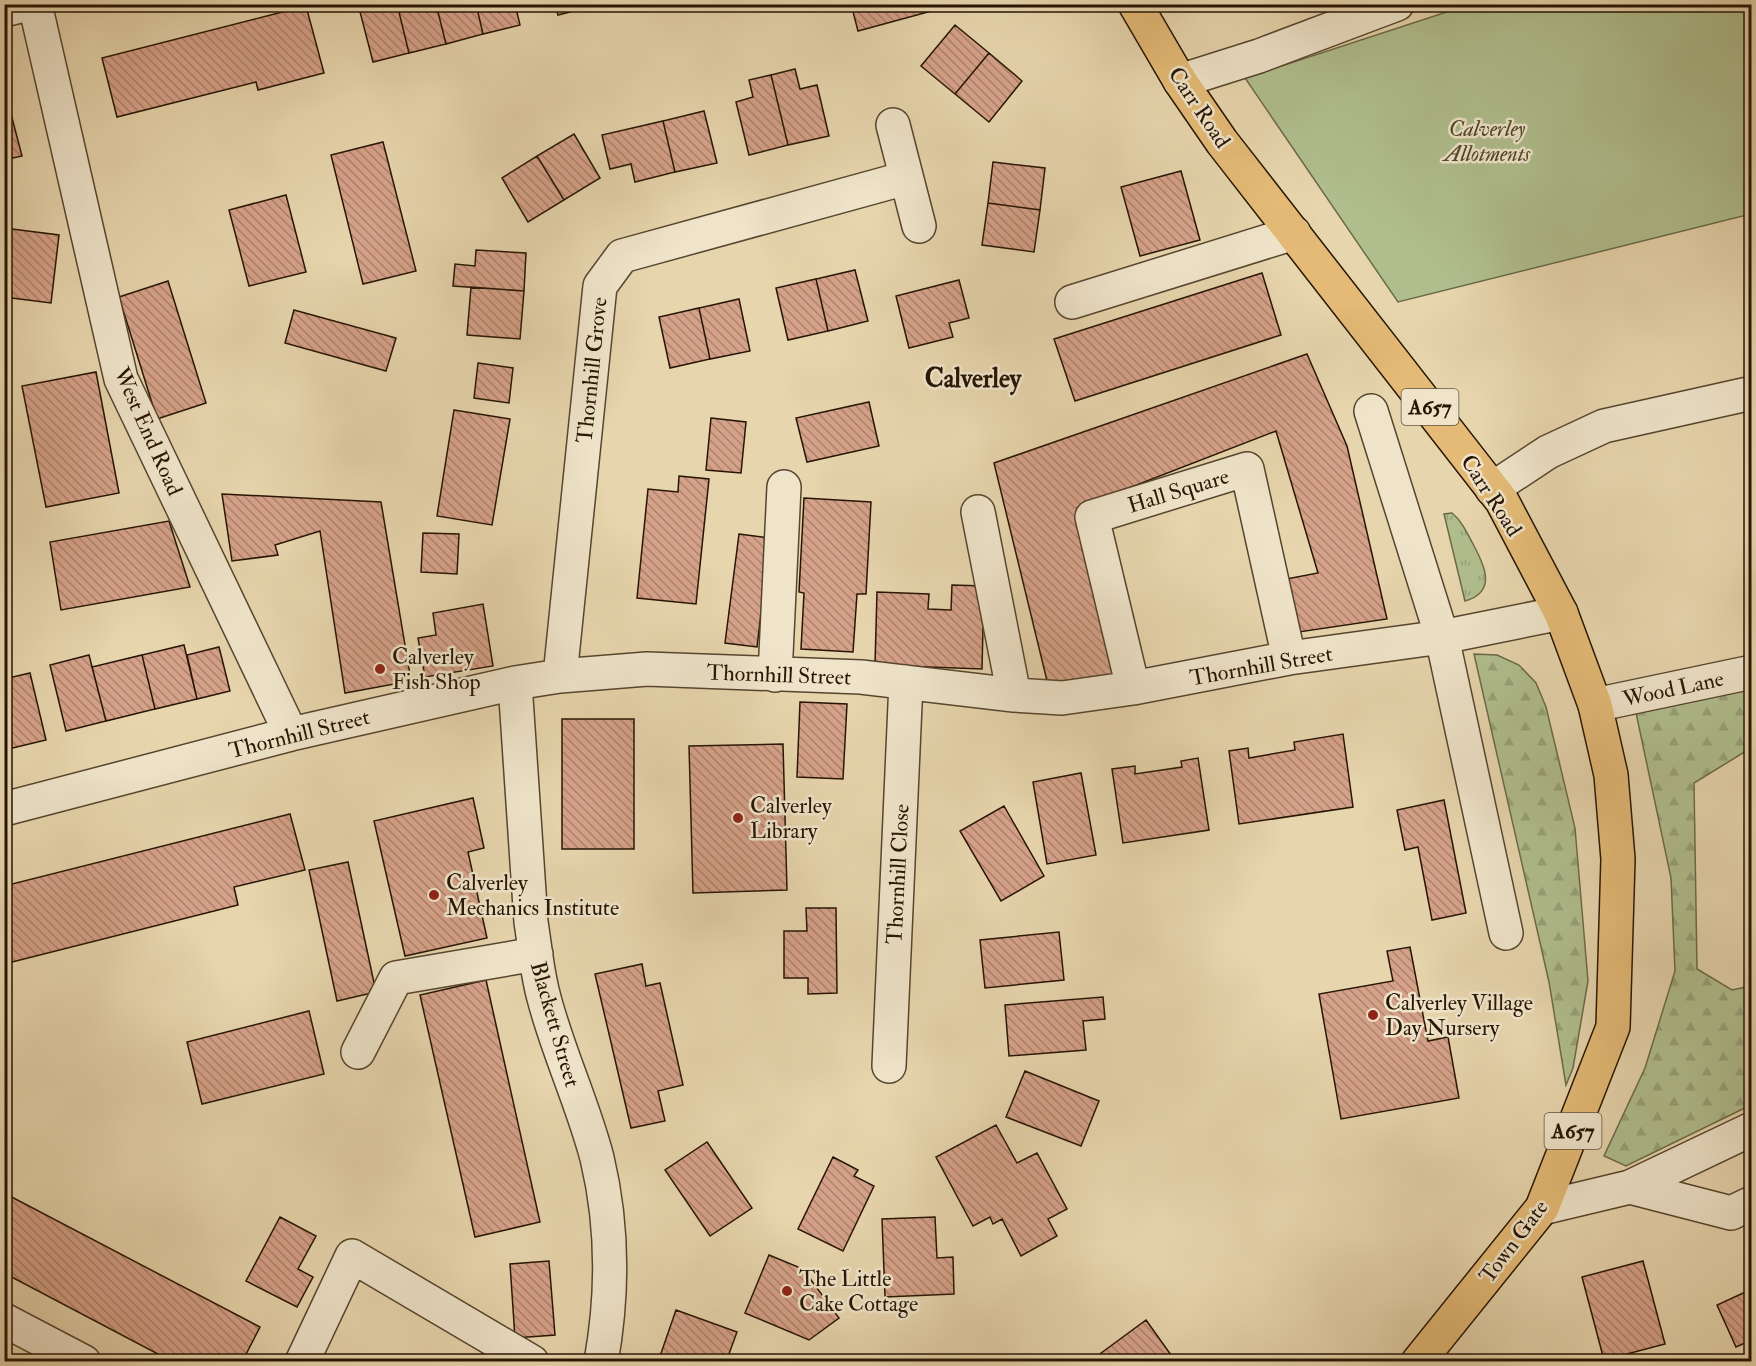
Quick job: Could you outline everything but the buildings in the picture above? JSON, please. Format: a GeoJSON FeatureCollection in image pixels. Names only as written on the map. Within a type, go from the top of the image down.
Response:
{"type":"FeatureCollection","features":[{"type":"Feature","properties":{"kind":"main road","name":"Carr Road"},"geometry":{"type":"LineString","coordinates":[[1135,4],[1180,81],[1222,142],[1502,501],[1560,613],[1595,705],[1611,775],[1618,859]]}},
{"type":"Feature","properties":{"kind":"main road","name":"Town Gate"},"geometry":{"type":"LineString","coordinates":[[1418,1362],[1542,1208],[1613,1028],[1618,859]]}},
{"type":"Feature","properties":{"kind":"street"},"geometry":{"type":"LineString","coordinates":[[4,10],[28,4]]}},
{"type":"Feature","properties":{"kind":"street","name":"West End Road"},"geometry":{"type":"LineString","coordinates":[[35,4],[121,379],[291,734]]}},
{"type":"Feature","properties":{"kind":"street"},"geometry":{"type":"LineString","coordinates":[[1180,81],[1259,56],[1397,4]]}},
{"type":"Feature","properties":{"kind":"street"},"geometry":{"type":"LineString","coordinates":[[893,125],[920,226]]}},
{"type":"Feature","properties":{"kind":"street","name":"Thornhill Grove"},"geometry":{"type":"LineString","coordinates":[[560,676],[600,286],[622,256],[906,178]]}},
{"type":"Feature","properties":{"kind":"street"},"geometry":{"type":"LineString","coordinates":[[1071,302],[1294,233]]}},
{"type":"Feature","properties":{"kind":"street"},"geometry":{"type":"LineString","coordinates":[[1492,489],[1548,452],[1604,426],[1752,393]]}},
{"type":"Feature","properties":{"kind":"street"},"geometry":{"type":"LineString","coordinates":[[1371,411],[1442,637],[1506,933]]}},
{"type":"Feature","properties":{"kind":"street","name":"Hall Square"},"geometry":{"type":"LineString","coordinates":[[1133,688],[1092,517],[1247,469],[1289,658]]}},
{"type":"Feature","properties":{"kind":"street"},"geometry":{"type":"LineString","coordinates":[[775,675],[784,487]]}},
{"type":"Feature","properties":{"kind":"street"},"geometry":{"type":"LineString","coordinates":[[978,512],[1014,695]]}},
{"type":"Feature","properties":{"kind":"street","name":"Thornhill Street"},"geometry":{"type":"LineString","coordinates":[[4,809],[291,734],[515,683],[560,676],[647,669],[861,677],[1014,695],[1062,698],[1133,688],[1289,658],[1442,637],[1560,613]]}},
{"type":"Feature","properties":{"kind":"street","name":"Wood Lane"},"geometry":{"type":"LineString","coordinates":[[1595,705],[1752,672]]}},
{"type":"Feature","properties":{"kind":"street","name":"Thornhill Close"},"geometry":{"type":"LineString","coordinates":[[888,1066],[906,682]]}},
{"type":"Feature","properties":{"kind":"street","name":"Blackett Street"},"geometry":{"type":"LineString","coordinates":[[515,683],[531,922],[536,954],[544,998],[597,1158],[609,1233],[609,1315],[601,1362]]}},
{"type":"Feature","properties":{"kind":"street"},"geometry":{"type":"LineString","coordinates":[[358,1052],[396,978],[536,954]]}},
{"type":"Feature","properties":{"kind":"street"},"geometry":{"type":"LineString","coordinates":[[1542,1208],[1630,1187],[1752,1129]]}},
{"type":"Feature","properties":{"kind":"street"},"geometry":{"type":"LineString","coordinates":[[1630,1187],[1731,1212],[1752,1203]]}},
{"type":"Feature","properties":{"kind":"street"},"geometry":{"type":"LineString","coordinates":[[302,1362],[352,1256],[532,1362]]}},
{"type":"Feature","properties":{"kind":"street"},"geometry":{"type":"LineString","coordinates":[[4,1320],[84,1362]]}},
{"type":"Feature","properties":{"kind":"green space","name":"Calverley Allotments"},"geometry":{"type":"Polygon","coordinates":[[[1468,5],[1751,5],[1751,214],[1398,302],[1245,78],[1468,5]]]}},
{"type":"Feature","properties":{"kind":"green space"},"geometry":{"type":"Polygon","coordinates":[[[1452,513],[1461,523],[1477,552],[1486,577],[1481,591],[1475,597],[1465,601],[1444,514],[1452,513]]]}},
{"type":"Feature","properties":{"kind":"green space"},"geometry":{"type":"Polygon","coordinates":[[[1474,654],[1497,655],[1519,665],[1536,683],[1546,707],[1575,828],[1588,981],[1573,1068],[1566,1085],[1549,982],[1474,654]]]}},
{"type":"Feature","properties":{"kind":"green space"},"geometry":{"type":"Polygon","coordinates":[[[1751,687],[1751,748],[1694,783],[1697,969],[1732,990],[1751,986],[1751,1105],[1626,1166],[1604,1156],[1645,1068],[1675,971],[1671,878],[1635,708],[1751,687]]]}},
{"type":"Feature","properties":{"kind":"place","name":"Calverley Fish Shop"},"geometry":{"type":"Point","coordinates":[380,669]}},
{"type":"Feature","properties":{"kind":"place","name":"Calverley Library"},"geometry":{"type":"Point","coordinates":[738,818]}},
{"type":"Feature","properties":{"kind":"place","name":"Calverley Mechanics Institute"},"geometry":{"type":"Point","coordinates":[434,895]}},
{"type":"Feature","properties":{"kind":"place","name":"Calverley Village Day Nursery"},"geometry":{"type":"Point","coordinates":[1373,1015]}},
{"type":"Feature","properties":{"kind":"place","name":"The Little Cake Cottage"},"geometry":{"type":"Point","coordinates":[787,1291]}},
{"type":"Feature","properties":{"kind":"district","name":"Calverley"},"geometry":{"type":"Point","coordinates":[973,378]}}]}
